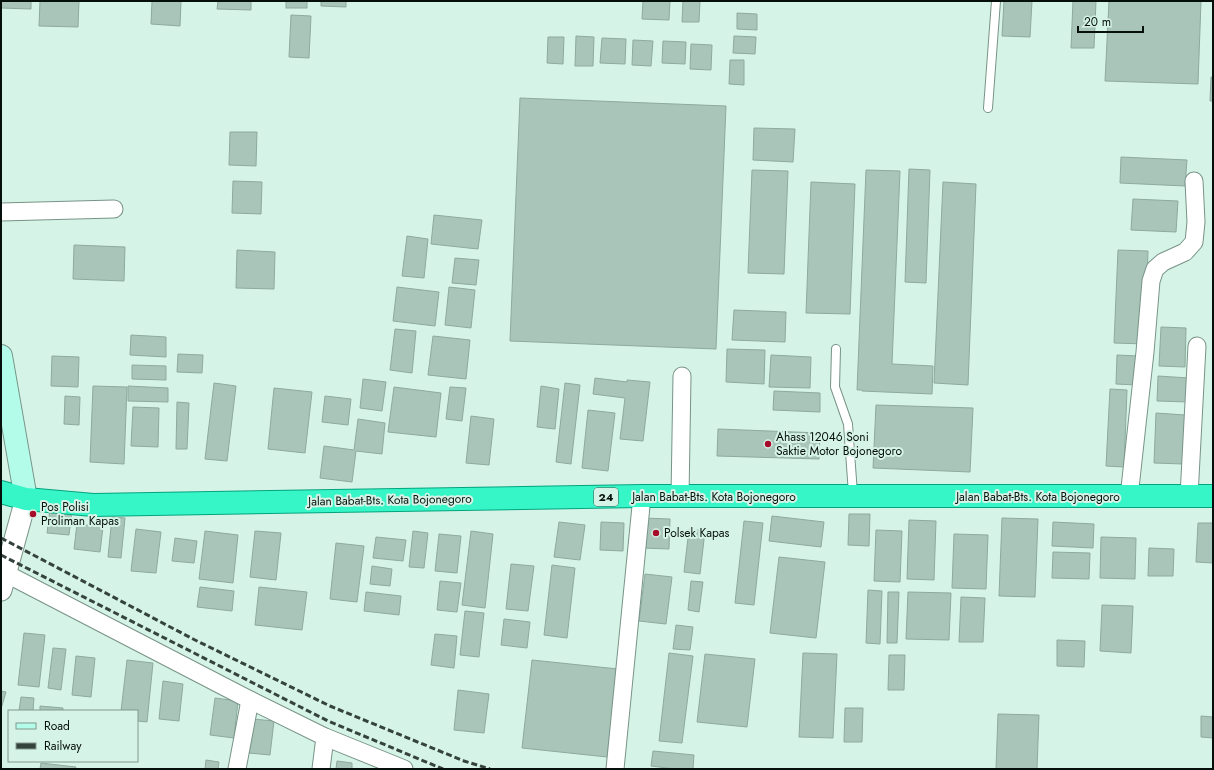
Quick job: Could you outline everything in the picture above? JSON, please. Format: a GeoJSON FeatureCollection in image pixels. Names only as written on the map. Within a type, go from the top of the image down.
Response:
{"type":"FeatureCollection","features":[{"type":"Feature","properties":{"kind":"highway","name":"Jalan Babat-Bts. Kota Bojonegoro"},"geometry":{"type":"LineString","coordinates":[[1,492],[26,499],[94,505],[642,496],[1213,496]]}},
{"type":"Feature","properties":{"kind":"main road"},"geometry":{"type":"LineString","coordinates":[[1,356],[26,499]]}},
{"type":"Feature","properties":{"kind":"street"},"geometry":{"type":"LineString","coordinates":[[1129,497],[1145,352],[1151,281],[1155,270],[1163,262],[1185,252],[1194,242],[1196,222],[1194,181]]}},
{"type":"Feature","properties":{"kind":"street"},"geometry":{"type":"LineString","coordinates":[[1,212],[114,209]]}},
{"type":"Feature","properties":{"kind":"street"},"geometry":{"type":"LineString","coordinates":[[1190,496],[1197,346]]}},
{"type":"Feature","properties":{"kind":"street"},"geometry":{"type":"LineString","coordinates":[[680,497],[682,376]]}},
{"type":"Feature","properties":{"kind":"street"},"geometry":{"type":"LineString","coordinates":[[615,769],[642,496]]}},
{"type":"Feature","properties":{"kind":"street"},"geometry":{"type":"LineString","coordinates":[[26,499],[3,578],[325,737],[404,769]]}},
{"type":"Feature","properties":{"kind":"street"},"geometry":{"type":"LineString","coordinates":[[237,769],[250,700]]}},
{"type":"Feature","properties":{"kind":"street"},"geometry":{"type":"LineString","coordinates":[[321,769],[325,737]]}},
{"type":"Feature","properties":{"kind":"lane"},"geometry":{"type":"LineString","coordinates":[[988,108],[996,1]]}},
{"type":"Feature","properties":{"kind":"lane"},"geometry":{"type":"LineString","coordinates":[[836,349],[835,387],[848,424],[853,497]]}},
{"type":"Feature","properties":{"kind":"building"},"geometry":{"type":"Polygon","coordinates":[[[1,1],[31,1],[31,9],[1,8],[1,1]]]}},
{"type":"Feature","properties":{"kind":"building"},"geometry":{"type":"Polygon","coordinates":[[[40,1],[79,1],[78,27],[39,26],[40,1]]]}},
{"type":"Feature","properties":{"kind":"building"},"geometry":{"type":"Polygon","coordinates":[[[152,1],[181,1],[180,26],[151,24],[152,1]]]}},
{"type":"Feature","properties":{"kind":"building"},"geometry":{"type":"Polygon","coordinates":[[[218,1],[251,1],[251,10],[217,9],[218,1]]]}},
{"type":"Feature","properties":{"kind":"building"},"geometry":{"type":"Polygon","coordinates":[[[286,1],[307,1],[307,8],[286,8],[286,1]]]}},
{"type":"Feature","properties":{"kind":"building"},"geometry":{"type":"Polygon","coordinates":[[[321,1],[346,1],[346,7],[321,6],[321,1]]]}},
{"type":"Feature","properties":{"kind":"building"},"geometry":{"type":"Polygon","coordinates":[[[643,1],[670,1],[669,20],[642,19],[643,1]]]}},
{"type":"Feature","properties":{"kind":"building"},"geometry":{"type":"Polygon","coordinates":[[[683,1],[700,1],[699,22],[682,22],[683,1]]]}},
{"type":"Feature","properties":{"kind":"building"},"geometry":{"type":"Polygon","coordinates":[[[1004,1],[1032,1],[1030,37],[1002,36],[1004,1]]]}},
{"type":"Feature","properties":{"kind":"building"},"geometry":{"type":"Polygon","coordinates":[[[1073,1],[1096,1],[1094,48],[1071,48],[1073,1]]]}},
{"type":"Feature","properties":{"kind":"building"},"geometry":{"type":"Polygon","coordinates":[[[1109,1],[1201,1],[1198,84],[1105,81],[1109,1]]]}},
{"type":"Feature","properties":{"kind":"building"},"geometry":{"type":"Polygon","coordinates":[[[737,13],[757,14],[757,30],[737,29],[737,13]]]}},
{"type":"Feature","properties":{"kind":"building"},"geometry":{"type":"Polygon","coordinates":[[[291,15],[311,16],[309,58],[289,57],[291,15]]]}},
{"type":"Feature","properties":{"kind":"building"},"geometry":{"type":"Polygon","coordinates":[[[576,36],[594,37],[593,66],[575,66],[576,36]]]}},
{"type":"Feature","properties":{"kind":"building"},"geometry":{"type":"Polygon","coordinates":[[[734,36],[756,37],[755,54],[733,53],[734,36]]]}},
{"type":"Feature","properties":{"kind":"building"},"geometry":{"type":"Polygon","coordinates":[[[548,37],[564,37],[563,64],[547,63],[548,37]]]}},
{"type":"Feature","properties":{"kind":"building"},"geometry":{"type":"Polygon","coordinates":[[[602,38],[626,39],[625,64],[600,63],[602,38]]]}},
{"type":"Feature","properties":{"kind":"building"},"geometry":{"type":"Polygon","coordinates":[[[633,40],[653,41],[651,66],[632,65],[633,40]]]}},
{"type":"Feature","properties":{"kind":"building"},"geometry":{"type":"Polygon","coordinates":[[[663,41],[686,42],[685,64],[662,63],[663,41]]]}},
{"type":"Feature","properties":{"kind":"building"},"geometry":{"type":"Polygon","coordinates":[[[691,44],[712,45],[711,70],[690,69],[691,44]]]}},
{"type":"Feature","properties":{"kind":"building"},"geometry":{"type":"Polygon","coordinates":[[[730,60],[744,60],[744,85],[729,84],[730,60]]]}},
{"type":"Feature","properties":{"kind":"building"},"geometry":{"type":"Polygon","coordinates":[[[1211,77],[1213,77],[1213,101],[1210,101],[1211,77]]]}},
{"type":"Feature","properties":{"kind":"building"},"geometry":{"type":"Polygon","coordinates":[[[520,98],[726,106],[716,349],[510,341],[520,98]]]}},
{"type":"Feature","properties":{"kind":"building"},"geometry":{"type":"Polygon","coordinates":[[[754,128],[795,129],[793,162],[753,160],[754,128]]]}},
{"type":"Feature","properties":{"kind":"building"},"geometry":{"type":"Polygon","coordinates":[[[230,132],[257,132],[256,166],[229,165],[230,132]]]}},
{"type":"Feature","properties":{"kind":"building"},"geometry":{"type":"Polygon","coordinates":[[[1121,157],[1187,160],[1185,186],[1120,183],[1121,157]]]}},
{"type":"Feature","properties":{"kind":"building"},"geometry":{"type":"Polygon","coordinates":[[[909,169],[930,170],[926,283],[905,282],[909,169]]]}},
{"type":"Feature","properties":{"kind":"building"},"geometry":{"type":"Polygon","coordinates":[[[752,170],[788,171],[784,274],[748,273],[752,170]]]}},
{"type":"Feature","properties":{"kind":"building"},"geometry":{"type":"Polygon","coordinates":[[[866,170],[900,171],[892,364],[933,366],[932,394],[857,390],[866,170]]]}},
{"type":"Feature","properties":{"kind":"building"},"geometry":{"type":"Polygon","coordinates":[[[233,181],[262,182],[261,214],[232,213],[233,181]]]}},
{"type":"Feature","properties":{"kind":"building"},"geometry":{"type":"Polygon","coordinates":[[[811,182],[855,184],[850,314],[806,313],[811,182]]]}},
{"type":"Feature","properties":{"kind":"building"},"geometry":{"type":"Polygon","coordinates":[[[943,182],[976,184],[968,385],[934,383],[943,182]]]}},
{"type":"Feature","properties":{"kind":"building"},"geometry":{"type":"Polygon","coordinates":[[[1133,199],[1178,201],[1176,232],[1131,230],[1133,199]]]}},
{"type":"Feature","properties":{"kind":"building"},"geometry":{"type":"Polygon","coordinates":[[[434,215],[482,220],[478,249],[431,244],[434,215]]]}},
{"type":"Feature","properties":{"kind":"building"},"geometry":{"type":"Polygon","coordinates":[[[407,236],[428,239],[424,278],[402,276],[407,236]]]}},
{"type":"Feature","properties":{"kind":"building"},"geometry":{"type":"Polygon","coordinates":[[[74,245],[125,247],[124,281],[73,279],[74,245]]]}},
{"type":"Feature","properties":{"kind":"building"},"geometry":{"type":"Polygon","coordinates":[[[237,250],[275,252],[274,289],[236,288],[237,250]]]}},
{"type":"Feature","properties":{"kind":"building"},"geometry":{"type":"Polygon","coordinates":[[[1118,250],[1148,251],[1145,344],[1114,343],[1118,250]]]}},
{"type":"Feature","properties":{"kind":"building"},"geometry":{"type":"Polygon","coordinates":[[[455,258],[479,260],[476,285],[452,283],[455,258]]]}},
{"type":"Feature","properties":{"kind":"building"},"geometry":{"type":"Polygon","coordinates":[[[397,287],[439,292],[435,326],[393,321],[397,287]]]}},
{"type":"Feature","properties":{"kind":"building"},"geometry":{"type":"Polygon","coordinates":[[[449,287],[475,290],[471,328],[445,325],[449,287]]]}},
{"type":"Feature","properties":{"kind":"building"},"geometry":{"type":"Polygon","coordinates":[[[734,310],[786,312],[785,342],[732,340],[734,310]]]}},
{"type":"Feature","properties":{"kind":"building"},"geometry":{"type":"Polygon","coordinates":[[[1161,327],[1186,328],[1185,367],[1159,366],[1161,327]]]}},
{"type":"Feature","properties":{"kind":"building"},"geometry":{"type":"Polygon","coordinates":[[[395,329],[416,331],[412,373],[390,370],[395,329]]]}},
{"type":"Feature","properties":{"kind":"building"},"geometry":{"type":"Polygon","coordinates":[[[131,335],[166,337],[166,357],[130,355],[131,335]]]}},
{"type":"Feature","properties":{"kind":"building"},"geometry":{"type":"Polygon","coordinates":[[[433,336],[470,340],[466,379],[428,375],[433,336]]]}},
{"type":"Feature","properties":{"kind":"building"},"geometry":{"type":"Polygon","coordinates":[[[727,349],[765,350],[764,384],[726,382],[727,349]]]}},
{"type":"Feature","properties":{"kind":"building"},"geometry":{"type":"Polygon","coordinates":[[[178,354],[203,355],[202,373],[177,372],[178,354]]]}},
{"type":"Feature","properties":{"kind":"building"},"geometry":{"type":"Polygon","coordinates":[[[771,355],[811,357],[810,388],[769,387],[771,355]]]}},
{"type":"Feature","properties":{"kind":"building"},"geometry":{"type":"Polygon","coordinates":[[[1117,355],[1138,356],[1137,385],[1116,384],[1117,355]]]}},
{"type":"Feature","properties":{"kind":"building"},"geometry":{"type":"Polygon","coordinates":[[[52,356],[79,357],[78,387],[51,386],[52,356]]]}},
{"type":"Feature","properties":{"kind":"building"},"geometry":{"type":"Polygon","coordinates":[[[132,365],[166,366],[166,380],[132,379],[132,365]]]}},
{"type":"Feature","properties":{"kind":"building"},"geometry":{"type":"Polygon","coordinates":[[[1158,376],[1189,378],[1188,402],[1157,401],[1158,376]]]}},
{"type":"Feature","properties":{"kind":"building"},"geometry":{"type":"Polygon","coordinates":[[[595,378],[627,382],[627,380],[650,382],[643,441],[620,439],[625,398],[593,394],[595,378]]]}},
{"type":"Feature","properties":{"kind":"building"},"geometry":{"type":"Polygon","coordinates":[[[363,379],[386,382],[382,411],[360,408],[363,379]]]}},
{"type":"Feature","properties":{"kind":"building"},"geometry":{"type":"Polygon","coordinates":[[[214,383],[236,386],[227,461],[205,459],[214,383]]]}},
{"type":"Feature","properties":{"kind":"building"},"geometry":{"type":"Polygon","coordinates":[[[565,383],[580,385],[571,464],[556,462],[565,383]]]}},
{"type":"Feature","properties":{"kind":"building"},"geometry":{"type":"Polygon","coordinates":[[[93,386],[127,387],[124,464],[90,462],[93,386]]]}},
{"type":"Feature","properties":{"kind":"building"},"geometry":{"type":"Polygon","coordinates":[[[128,386],[168,388],[168,402],[128,401],[128,386]]]}},
{"type":"Feature","properties":{"kind":"building"},"geometry":{"type":"Polygon","coordinates":[[[541,386],[559,389],[555,429],[537,427],[541,386]]]}},
{"type":"Feature","properties":{"kind":"building"},"geometry":{"type":"Polygon","coordinates":[[[394,387],[441,393],[436,437],[388,432],[394,387]]]}},
{"type":"Feature","properties":{"kind":"building"},"geometry":{"type":"Polygon","coordinates":[[[450,387],[466,388],[462,421],[446,419],[450,387]]]}},
{"type":"Feature","properties":{"kind":"building"},"geometry":{"type":"Polygon","coordinates":[[[274,388],[312,392],[305,453],[268,449],[274,388]]]}},
{"type":"Feature","properties":{"kind":"building"},"geometry":{"type":"Polygon","coordinates":[[[1110,389],[1127,390],[1124,467],[1106,466],[1110,389]]]}},
{"type":"Feature","properties":{"kind":"building"},"geometry":{"type":"Polygon","coordinates":[[[774,391],[820,393],[820,412],[773,410],[774,391]]]}},
{"type":"Feature","properties":{"kind":"building"},"geometry":{"type":"Polygon","coordinates":[[[65,396],[80,397],[79,425],[64,424],[65,396]]]}},
{"type":"Feature","properties":{"kind":"building"},"geometry":{"type":"Polygon","coordinates":[[[325,396],[351,399],[348,425],[322,422],[325,396]]]}},
{"type":"Feature","properties":{"kind":"building"},"geometry":{"type":"Polygon","coordinates":[[[177,402],[189,403],[187,449],[176,449],[177,402]]]}},
{"type":"Feature","properties":{"kind":"building"},"geometry":{"type":"Polygon","coordinates":[[[876,405],[973,408],[970,472],[873,468],[876,405]]]}},
{"type":"Feature","properties":{"kind":"building"},"geometry":{"type":"Polygon","coordinates":[[[133,407],[159,408],[158,447],[131,446],[133,407]]]}},
{"type":"Feature","properties":{"kind":"building"},"geometry":{"type":"Polygon","coordinates":[[[588,410],[615,413],[608,471],[582,468],[588,410]]]}},
{"type":"Feature","properties":{"kind":"building"},"geometry":{"type":"Polygon","coordinates":[[[1156,413],[1185,415],[1183,464],[1154,463],[1156,413]]]}},
{"type":"Feature","properties":{"kind":"building"},"geometry":{"type":"Polygon","coordinates":[[[471,416],[494,419],[489,465],[466,463],[471,416]]]}},
{"type":"Feature","properties":{"kind":"building"},"geometry":{"type":"Polygon","coordinates":[[[358,419],[385,423],[382,454],[356,451],[352,482],[320,478],[324,446],[354,450],[358,419]]]}},
{"type":"Feature","properties":{"kind":"building","name":"Ahass 12046 Soni Saktie Motor Bojonegoro"},"geometry":{"type":"Polygon","coordinates":[[[718,429],[820,433],[819,459],[717,456],[718,429]]]}},
{"type":"Feature","properties":{"kind":"building"},"geometry":{"type":"Polygon","coordinates":[[[50,508],[72,510],[69,535],[47,533],[50,508]]]}},
{"type":"Feature","properties":{"kind":"building"},"geometry":{"type":"Polygon","coordinates":[[[849,514],[870,514],[869,546],[848,545],[849,514]]]}},
{"type":"Feature","properties":{"kind":"building"},"geometry":{"type":"Polygon","coordinates":[[[772,516],[824,522],[821,547],[769,541],[772,516]]]}},
{"type":"Feature","properties":{"kind":"building"},"geometry":{"type":"Polygon","coordinates":[[[112,517],[125,518],[121,558],[108,557],[112,517]]]}},
{"type":"Feature","properties":{"kind":"building","name":"Polsek Kapas"},"geometry":{"type":"Polygon","coordinates":[[[643,518],[670,519],[669,549],[642,548],[643,518]]]}},
{"type":"Feature","properties":{"kind":"building"},"geometry":{"type":"Polygon","coordinates":[[[1002,518],[1038,519],[1035,597],[999,596],[1002,518]]]}},
{"type":"Feature","properties":{"kind":"building"},"geometry":{"type":"Polygon","coordinates":[[[909,520],[936,521],[934,580],[907,579],[909,520]]]}},
{"type":"Feature","properties":{"kind":"building"},"geometry":{"type":"Polygon","coordinates":[[[744,521],[763,523],[754,605],[735,603],[744,521]]]}},
{"type":"Feature","properties":{"kind":"building"},"geometry":{"type":"Polygon","coordinates":[[[559,522],[585,525],[580,560],[554,557],[559,522]]]}},
{"type":"Feature","properties":{"kind":"building"},"geometry":{"type":"Polygon","coordinates":[[[601,522],[624,523],[623,551],[600,550],[601,522]]]}},
{"type":"Feature","properties":{"kind":"building"},"geometry":{"type":"Polygon","coordinates":[[[1053,522],[1094,524],[1093,548],[1052,546],[1053,522]]]}},
{"type":"Feature","properties":{"kind":"building"},"geometry":{"type":"Polygon","coordinates":[[[1198,523],[1213,523],[1213,563],[1196,562],[1198,523]]]}},
{"type":"Feature","properties":{"kind":"building"},"geometry":{"type":"Polygon","coordinates":[[[77,524],[103,527],[100,552],[74,549],[77,524]]]}},
{"type":"Feature","properties":{"kind":"building"},"geometry":{"type":"Polygon","coordinates":[[[136,529],[161,532],[156,573],[131,571],[136,529]]]}},
{"type":"Feature","properties":{"kind":"building"},"geometry":{"type":"Polygon","coordinates":[[[689,529],[705,531],[700,574],[684,572],[689,529]]]}},
{"type":"Feature","properties":{"kind":"building"},"geometry":{"type":"Polygon","coordinates":[[[876,530],[902,531],[900,582],[874,581],[876,530]]]}},
{"type":"Feature","properties":{"kind":"building"},"geometry":{"type":"Polygon","coordinates":[[[205,531],[238,535],[233,583],[199,579],[205,531]]]}},
{"type":"Feature","properties":{"kind":"building"},"geometry":{"type":"Polygon","coordinates":[[[255,531],[281,533],[276,580],[250,577],[255,531]]]}},
{"type":"Feature","properties":{"kind":"building"},"geometry":{"type":"Polygon","coordinates":[[[413,531],[428,533],[424,568],[409,567],[413,531]]]}},
{"type":"Feature","properties":{"kind":"building"},"geometry":{"type":"Polygon","coordinates":[[[471,531],[493,534],[485,608],[462,605],[471,531]]]}},
{"type":"Feature","properties":{"kind":"building"},"geometry":{"type":"Polygon","coordinates":[[[439,534],[461,536],[457,573],[435,571],[439,534]]]}},
{"type":"Feature","properties":{"kind":"building"},"geometry":{"type":"Polygon","coordinates":[[[954,534],[988,535],[986,589],[952,588],[954,534]]]}},
{"type":"Feature","properties":{"kind":"building"},"geometry":{"type":"Polygon","coordinates":[[[376,537],[406,540],[403,561],[373,558],[376,537]]]}},
{"type":"Feature","properties":{"kind":"building"},"geometry":{"type":"Polygon","coordinates":[[[1101,537],[1136,538],[1135,579],[1100,578],[1101,537]]]}},
{"type":"Feature","properties":{"kind":"building"},"geometry":{"type":"Polygon","coordinates":[[[175,538],[197,541],[194,563],[172,561],[175,538]]]}},
{"type":"Feature","properties":{"kind":"building"},"geometry":{"type":"Polygon","coordinates":[[[336,543],[364,546],[357,602],[330,599],[336,543]]]}},
{"type":"Feature","properties":{"kind":"building"},"geometry":{"type":"Polygon","coordinates":[[[1149,548],[1174,549],[1173,576],[1148,576],[1149,548]]]}},
{"type":"Feature","properties":{"kind":"building"},"geometry":{"type":"Polygon","coordinates":[[[1053,552],[1090,553],[1089,579],[1052,578],[1053,552]]]}},
{"type":"Feature","properties":{"kind":"building"},"geometry":{"type":"Polygon","coordinates":[[[779,557],[825,562],[816,638],[770,633],[779,557]]]}},
{"type":"Feature","properties":{"kind":"building"},"geometry":{"type":"Polygon","coordinates":[[[511,564],[534,566],[528,611],[506,609],[511,564]]]}},
{"type":"Feature","properties":{"kind":"building"},"geometry":{"type":"Polygon","coordinates":[[[552,565],[575,568],[567,638],[544,635],[552,565]]]}},
{"type":"Feature","properties":{"kind":"building"},"geometry":{"type":"Polygon","coordinates":[[[372,566],[392,569],[390,586],[370,584],[372,566]]]}},
{"type":"Feature","properties":{"kind":"building"},"geometry":{"type":"Polygon","coordinates":[[[645,574],[672,577],[666,624],[639,621],[645,574]]]}},
{"type":"Feature","properties":{"kind":"building"},"geometry":{"type":"Polygon","coordinates":[[[440,581],[461,583],[457,612],[437,610],[440,581]]]}},
{"type":"Feature","properties":{"kind":"building"},"geometry":{"type":"Polygon","coordinates":[[[691,581],[703,582],[699,612],[688,610],[691,581]]]}},
{"type":"Feature","properties":{"kind":"building"},"geometry":{"type":"Polygon","coordinates":[[[200,587],[234,591],[232,611],[197,607],[200,587]]]}},
{"type":"Feature","properties":{"kind":"building"},"geometry":{"type":"Polygon","coordinates":[[[259,587],[307,592],[302,630],[255,625],[259,587]]]}},
{"type":"Feature","properties":{"kind":"building"},"geometry":{"type":"Polygon","coordinates":[[[868,590],[882,591],[880,644],[866,643],[868,590]]]}},
{"type":"Feature","properties":{"kind":"building"},"geometry":{"type":"Polygon","coordinates":[[[366,592],[401,596],[399,615],[364,611],[366,592]]]}},
{"type":"Feature","properties":{"kind":"building"},"geometry":{"type":"Polygon","coordinates":[[[888,592],[899,592],[897,643],[887,643],[888,592]]]}},
{"type":"Feature","properties":{"kind":"building"},"geometry":{"type":"Polygon","coordinates":[[[908,592],[951,593],[949,640],[906,639],[908,592]]]}},
{"type":"Feature","properties":{"kind":"building"},"geometry":{"type":"Polygon","coordinates":[[[961,597],[985,598],[983,642],[959,642],[961,597]]]}},
{"type":"Feature","properties":{"kind":"building"},"geometry":{"type":"Polygon","coordinates":[[[1102,605],[1133,606],[1131,653],[1100,651],[1102,605]]]}},
{"type":"Feature","properties":{"kind":"building"},"geometry":{"type":"Polygon","coordinates":[[[465,611],[484,613],[479,657],[460,655],[465,611]]]}},
{"type":"Feature","properties":{"kind":"building"},"geometry":{"type":"Polygon","coordinates":[[[504,619],[530,622],[527,648],[501,645],[504,619]]]}},
{"type":"Feature","properties":{"kind":"building"},"geometry":{"type":"Polygon","coordinates":[[[676,625],[693,627],[690,650],[673,649],[676,625]]]}},
{"type":"Feature","properties":{"kind":"building"},"geometry":{"type":"Polygon","coordinates":[[[24,633],[45,635],[39,687],[18,685],[24,633]]]}},
{"type":"Feature","properties":{"kind":"building"},"geometry":{"type":"Polygon","coordinates":[[[435,634],[457,636],[454,668],[431,665],[435,634]]]}},
{"type":"Feature","properties":{"kind":"building"},"geometry":{"type":"Polygon","coordinates":[[[1057,640],[1085,641],[1084,667],[1057,666],[1057,640]]]}},
{"type":"Feature","properties":{"kind":"building"},"geometry":{"type":"Polygon","coordinates":[[[53,648],[66,649],[61,690],[48,688],[53,648]]]}},
{"type":"Feature","properties":{"kind":"building"},"geometry":{"type":"Polygon","coordinates":[[[669,653],[693,656],[682,743],[659,741],[669,653]]]}},
{"type":"Feature","properties":{"kind":"building"},"geometry":{"type":"Polygon","coordinates":[[[803,653],[837,654],[833,738],[799,737],[803,653]]]}},
{"type":"Feature","properties":{"kind":"building"},"geometry":{"type":"Polygon","coordinates":[[[705,654],[755,659],[747,727],[697,722],[705,654]]]}},
{"type":"Feature","properties":{"kind":"building"},"geometry":{"type":"Polygon","coordinates":[[[889,655],[905,655],[904,690],[888,690],[889,655]]]}},
{"type":"Feature","properties":{"kind":"building"},"geometry":{"type":"Polygon","coordinates":[[[76,656],[95,658],[91,697],[72,695],[76,656]]]}},
{"type":"Feature","properties":{"kind":"building"},"geometry":{"type":"Polygon","coordinates":[[[127,660],[153,663],[147,722],[138,721],[138,710],[121,710],[127,660]]]}},
{"type":"Feature","properties":{"kind":"building"},"geometry":{"type":"Polygon","coordinates":[[[532,660],[618,669],[607,757],[522,748],[532,660]]]}},
{"type":"Feature","properties":{"kind":"building"},"geometry":{"type":"Polygon","coordinates":[[[163,681],[183,684],[179,721],[159,719],[163,681]]]}},
{"type":"Feature","properties":{"kind":"building"},"geometry":{"type":"Polygon","coordinates":[[[458,690],[489,694],[484,733],[454,730],[458,690]]]}},
{"type":"Feature","properties":{"kind":"building"},"geometry":{"type":"Polygon","coordinates":[[[1,691],[6,692],[1,709],[1,691]]]}},
{"type":"Feature","properties":{"kind":"building"},"geometry":{"type":"Polygon","coordinates":[[[21,697],[34,698],[33,710],[19,710],[21,697]]]}},
{"type":"Feature","properties":{"kind":"building"},"geometry":{"type":"Polygon","coordinates":[[[215,698],[238,701],[234,738],[210,735],[215,698]]]}},
{"type":"Feature","properties":{"kind":"building"},"geometry":{"type":"Polygon","coordinates":[[[40,706],[63,708],[63,710],[40,710],[40,706]]]}},
{"type":"Feature","properties":{"kind":"building"},"geometry":{"type":"Polygon","coordinates":[[[845,708],[863,708],[862,742],[844,742],[845,708]]]}},
{"type":"Feature","properties":{"kind":"building"},"geometry":{"type":"Polygon","coordinates":[[[998,714],[1039,715],[1037,769],[996,769],[998,714]]]}},
{"type":"Feature","properties":{"kind":"building"},"geometry":{"type":"Polygon","coordinates":[[[1201,716],[1213,717],[1213,738],[1201,737],[1201,716]]]}},
{"type":"Feature","properties":{"kind":"building"},"geometry":{"type":"Polygon","coordinates":[[[253,719],[274,721],[270,755],[249,753],[253,719]]]}},
{"type":"Feature","properties":{"kind":"building"},"geometry":{"type":"Polygon","coordinates":[[[653,751],[694,755],[693,769],[675,769],[651,766],[653,751]]]}},
{"type":"Feature","properties":{"kind":"building"},"geometry":{"type":"Polygon","coordinates":[[[206,760],[219,762],[218,769],[205,769],[206,760]]]}},
{"type":"Feature","properties":{"kind":"building"},"geometry":{"type":"Polygon","coordinates":[[[337,761],[352,763],[352,769],[336,769],[337,761]]]}},
{"type":"Feature","properties":{"kind":"building"},"geometry":{"type":"Polygon","coordinates":[[[41,763],[76,767],[75,769],[40,769],[41,763]]]}},
{"type":"Feature","properties":{"kind":"railway"},"geometry":{"type":"LineString","coordinates":[[1,538],[195,640],[330,706],[464,761],[490,769]]}},
{"type":"Feature","properties":{"kind":"railway"},"geometry":{"type":"LineString","coordinates":[[1,555],[328,721],[443,769]]}},
{"type":"Feature","properties":{"kind":"place","name":"Ahass 12046 Soni Saktie Motor Bojonegoro"},"geometry":{"type":"Point","coordinates":[768,444]}},
{"type":"Feature","properties":{"kind":"place","name":"Pos Polisi Proliman Kapas"},"geometry":{"type":"Point","coordinates":[33,514]}},
{"type":"Feature","properties":{"kind":"place","name":"Polsek Kapas"},"geometry":{"type":"Point","coordinates":[656,533]}}]}
